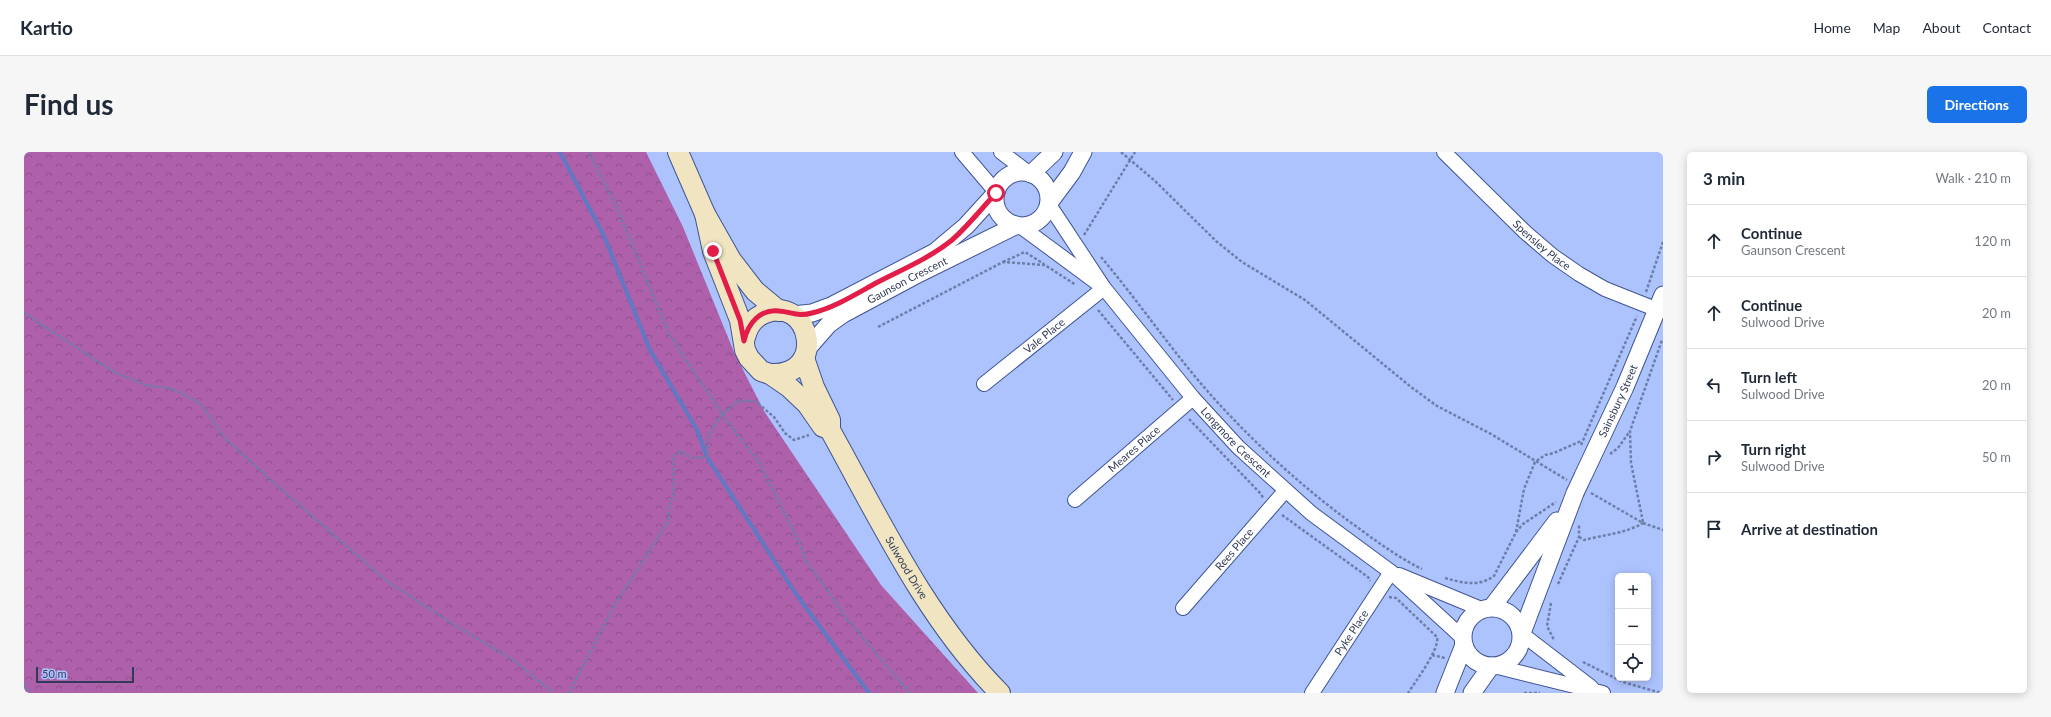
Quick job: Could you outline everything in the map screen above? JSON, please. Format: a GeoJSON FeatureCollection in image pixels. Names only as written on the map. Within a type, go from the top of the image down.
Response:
{"type":"FeatureCollection","features":[{"type":"Feature","properties":{"kind":"main road","name":"Sulwood Drive"},"geometry":{"type":"LineString","coordinates":[[678,152],[705,214],[741,274],[755,291],[785,313],[800,321],[805,330],[808,339],[806,354],[814,387],[830,420],[826,428]]}},
{"type":"Feature","properties":{"kind":"main road","name":"Sulwood Drive"},"geometry":{"type":"LineString","coordinates":[[705,214],[713,251],[740,320],[745,350],[751,362],[789,387],[807,404],[826,428],[940,621],[969,658],[1000,693]]}},
{"type":"Feature","properties":{"kind":"main road"},"geometry":{"type":"LineString","coordinates":[[744,341],[746,331],[751,322],[759,315],[768,311],[785,313]]}},
{"type":"Feature","properties":{"kind":"main road"},"geometry":{"type":"LineString","coordinates":[[770,374],[786,373],[799,364],[806,354]]}},
{"type":"Feature","properties":{"kind":"street"},"geometry":{"type":"LineString","coordinates":[[962,152],[996,192],[997,208],[1000,214],[1010,223],[1019,226],[1027,226],[1039,220],[1047,210],[1048,203],[1045,185],[1001,152]]}},
{"type":"Feature","properties":{"kind":"street"},"geometry":{"type":"LineString","coordinates":[[1030,174],[1054,152]]}},
{"type":"Feature","properties":{"kind":"street"},"geometry":{"type":"LineString","coordinates":[[1048,203],[1072,172],[1083,152]]}},
{"type":"Feature","properties":{"kind":"street","name":"Spensley Place"},"geometry":{"type":"LineString","coordinates":[[1444,152],[1509,216],[1553,256],[1578,274],[1606,289],[1641,304],[1660,303]]}},
{"type":"Feature","properties":{"kind":"street"},"geometry":{"type":"LineString","coordinates":[[996,192],[1004,180],[1009,176],[1023,173],[1030,174]]}},
{"type":"Feature","properties":{"kind":"street","name":"Gaunson Crescent"},"geometry":{"type":"LineString","coordinates":[[785,313],[812,313],[831,306],[935,252],[966,226],[996,192]]}},
{"type":"Feature","properties":{"kind":"street","name":"Longmore Crescent"},"geometry":{"type":"LineString","coordinates":[[1048,203],[1104,288],[1193,398],[1238,446],[1285,491],[1316,517],[1391,572],[1463,641]]}},
{"type":"Feature","properties":{"kind":"street","name":"Gaunson Crescent"},"geometry":{"type":"LineString","coordinates":[[806,354],[830,324],[843,314],[914,276],[1019,226]]}},
{"type":"Feature","properties":{"kind":"street","name":"Longmore Crescent"},"geometry":{"type":"LineString","coordinates":[[1019,226],[1104,288]]}},
{"type":"Feature","properties":{"kind":"street","name":"Vale Place"},"geometry":{"type":"LineString","coordinates":[[984,384],[1104,288]]}},
{"type":"Feature","properties":{"kind":"street","name":"Sainsbury Street"},"geometry":{"type":"LineString","coordinates":[[1487,608],[1583,476],[1625,387],[1660,303]]}},
{"type":"Feature","properties":{"kind":"street","name":"Meares Place"},"geometry":{"type":"LineString","coordinates":[[1075,500],[1193,398]]}},
{"type":"Feature","properties":{"kind":"street","name":"Rees Place"},"geometry":{"type":"LineString","coordinates":[[1183,608],[1285,491]]}},
{"type":"Feature","properties":{"kind":"street","name":"Sainsbury Street"},"geometry":{"type":"LineString","coordinates":[[1522,633],[1567,499]]}},
{"type":"Feature","properties":{"kind":"street","name":"Longmore Crescent"},"geometry":{"type":"LineString","coordinates":[[1391,572],[1487,608]]}},
{"type":"Feature","properties":{"kind":"street","name":"Pyke Place"},"geometry":{"type":"LineString","coordinates":[[1312,693],[1391,572]]}},
{"type":"Feature","properties":{"kind":"street"},"geometry":{"type":"LineString","coordinates":[[1445,693],[1463,641],[1467,621],[1487,608],[1508,612],[1517,621],[1522,633],[1521,643],[1517,652],[1511,659],[1503,664],[1492,666],[1472,693]]}},
{"type":"Feature","properties":{"kind":"street"},"geometry":{"type":"LineString","coordinates":[[1522,633],[1598,692]]}},
{"type":"Feature","properties":{"kind":"street"},"geometry":{"type":"LineString","coordinates":[[1463,641],[1474,660],[1492,666],[1598,692]]}},
{"type":"Feature","properties":{"kind":"path"},"geometry":{"type":"LineString","coordinates":[[589,152],[619,212],[668,332],[722,414],[760,464],[801,546],[804,557],[847,619],[910,693]]}},
{"type":"Feature","properties":{"kind":"path"},"geometry":{"type":"LineString","coordinates":[[1121,152],[1155,181],[1216,241],[1242,262],[1305,300],[1410,387],[1437,406],[1491,434],[1535,462]]}},
{"type":"Feature","properties":{"kind":"path"},"geometry":{"type":"LineString","coordinates":[[1088,242],[1083,236],[1135,152]]}},
{"type":"Feature","properties":{"kind":"path"},"geometry":{"type":"LineString","coordinates":[[1581,448],[1581,441],[1641,304],[1663,242]]}},
{"type":"Feature","properties":{"kind":"path"},"geometry":{"type":"LineString","coordinates":[[878,327],[1025,252],[1081,289],[1180,409],[1261,494],[1264,502]]}},
{"type":"Feature","properties":{"kind":"path"},"geometry":{"type":"LineString","coordinates":[[1098,254],[1211,395],[1256,440],[1319,498],[1407,562],[1428,571]]}},
{"type":"Feature","properties":{"kind":"path"},"geometry":{"type":"LineString","coordinates":[[1003,262],[1045,265]]}},
{"type":"Feature","properties":{"kind":"path"},"geometry":{"type":"LineString","coordinates":[[24,313],[114,372],[145,385],[173,389],[201,404],[225,438],[388,582],[456,626],[512,659],[554,693]]}},
{"type":"Feature","properties":{"kind":"path"},"geometry":{"type":"LineString","coordinates":[[1644,522],[1631,463],[1630,431],[1663,337]]}},
{"type":"Feature","properties":{"kind":"path"},"geometry":{"type":"LineString","coordinates":[[569,693],[614,606],[668,522],[669,507],[674,493],[673,458],[680,451],[692,458],[707,457],[708,436],[722,414],[739,401],[755,401],[774,416],[785,433],[794,440],[826,428]]}},
{"type":"Feature","properties":{"kind":"path"},"geometry":{"type":"LineString","coordinates":[[1516,532],[1524,489],[1535,462],[1545,455],[1554,453],[1581,441]]}},
{"type":"Feature","properties":{"kind":"path"},"geometry":{"type":"LineString","coordinates":[[1442,578],[1467,583],[1486,582],[1494,576],[1516,532],[1523,524],[1567,499]]}},
{"type":"Feature","properties":{"kind":"path"},"geometry":{"type":"LineString","coordinates":[[1277,515],[1284,516],[1368,577],[1372,588]]}},
{"type":"Feature","properties":{"kind":"path"},"geometry":{"type":"LineString","coordinates":[[1644,522],[1663,530]]}},
{"type":"Feature","properties":{"kind":"path"},"geometry":{"type":"LineString","coordinates":[[1579,537],[1584,540],[1638,526],[1644,522]]}},
{"type":"Feature","properties":{"kind":"path"},"geometry":{"type":"LineString","coordinates":[[1555,589],[1579,537],[1579,524]]}},
{"type":"Feature","properties":{"kind":"path"},"geometry":{"type":"LineString","coordinates":[[1465,589],[1467,583]]}},
{"type":"Feature","properties":{"kind":"path"},"geometry":{"type":"LineString","coordinates":[[1383,596],[1396,598],[1437,637],[1438,640],[1432,655],[1408,693]]}},
{"type":"Feature","properties":{"kind":"path"},"geometry":{"type":"LineString","coordinates":[[1553,597],[1548,612],[1547,626],[1552,638],[1558,643]]}},
{"type":"Feature","properties":{"kind":"path"},"geometry":{"type":"LineString","coordinates":[[1432,655],[1445,658]]}},
{"type":"Feature","properties":{"kind":"path"},"geometry":{"type":"LineString","coordinates":[[1580,661],[1623,682],[1660,693]]}},
{"type":"Feature","properties":{"kind":"path"},"geometry":{"type":"LineString","coordinates":[[24,684],[30,693]]}},
{"type":"Feature","properties":{"kind":"path"},"geometry":{"type":"LineString","coordinates":[[1524,693],[1540,693]]}},
{"type":"Feature","properties":{"kind":"green space"},"geometry":{"type":"Polygon","coordinates":[[[24,152],[646,152],[683,227],[734,352],[764,411],[881,585],[978,693],[24,693],[24,152]]]}},
{"type":"Feature","properties":{"kind":"waterway"},"geometry":{"type":"LineString","coordinates":[[560,152],[604,236],[650,350],[697,430],[707,457],[796,594],[869,693]]}},
{"type":"Feature","properties":{"kind":"route"},"geometry":{"type":"LineString","coordinates":[[713,251],[740,320],[744,341],[746,331],[751,322],[759,315],[768,311],[779,310],[792,315],[812,313],[831,306],[935,252],[952,240],[996,193]]}}]}
